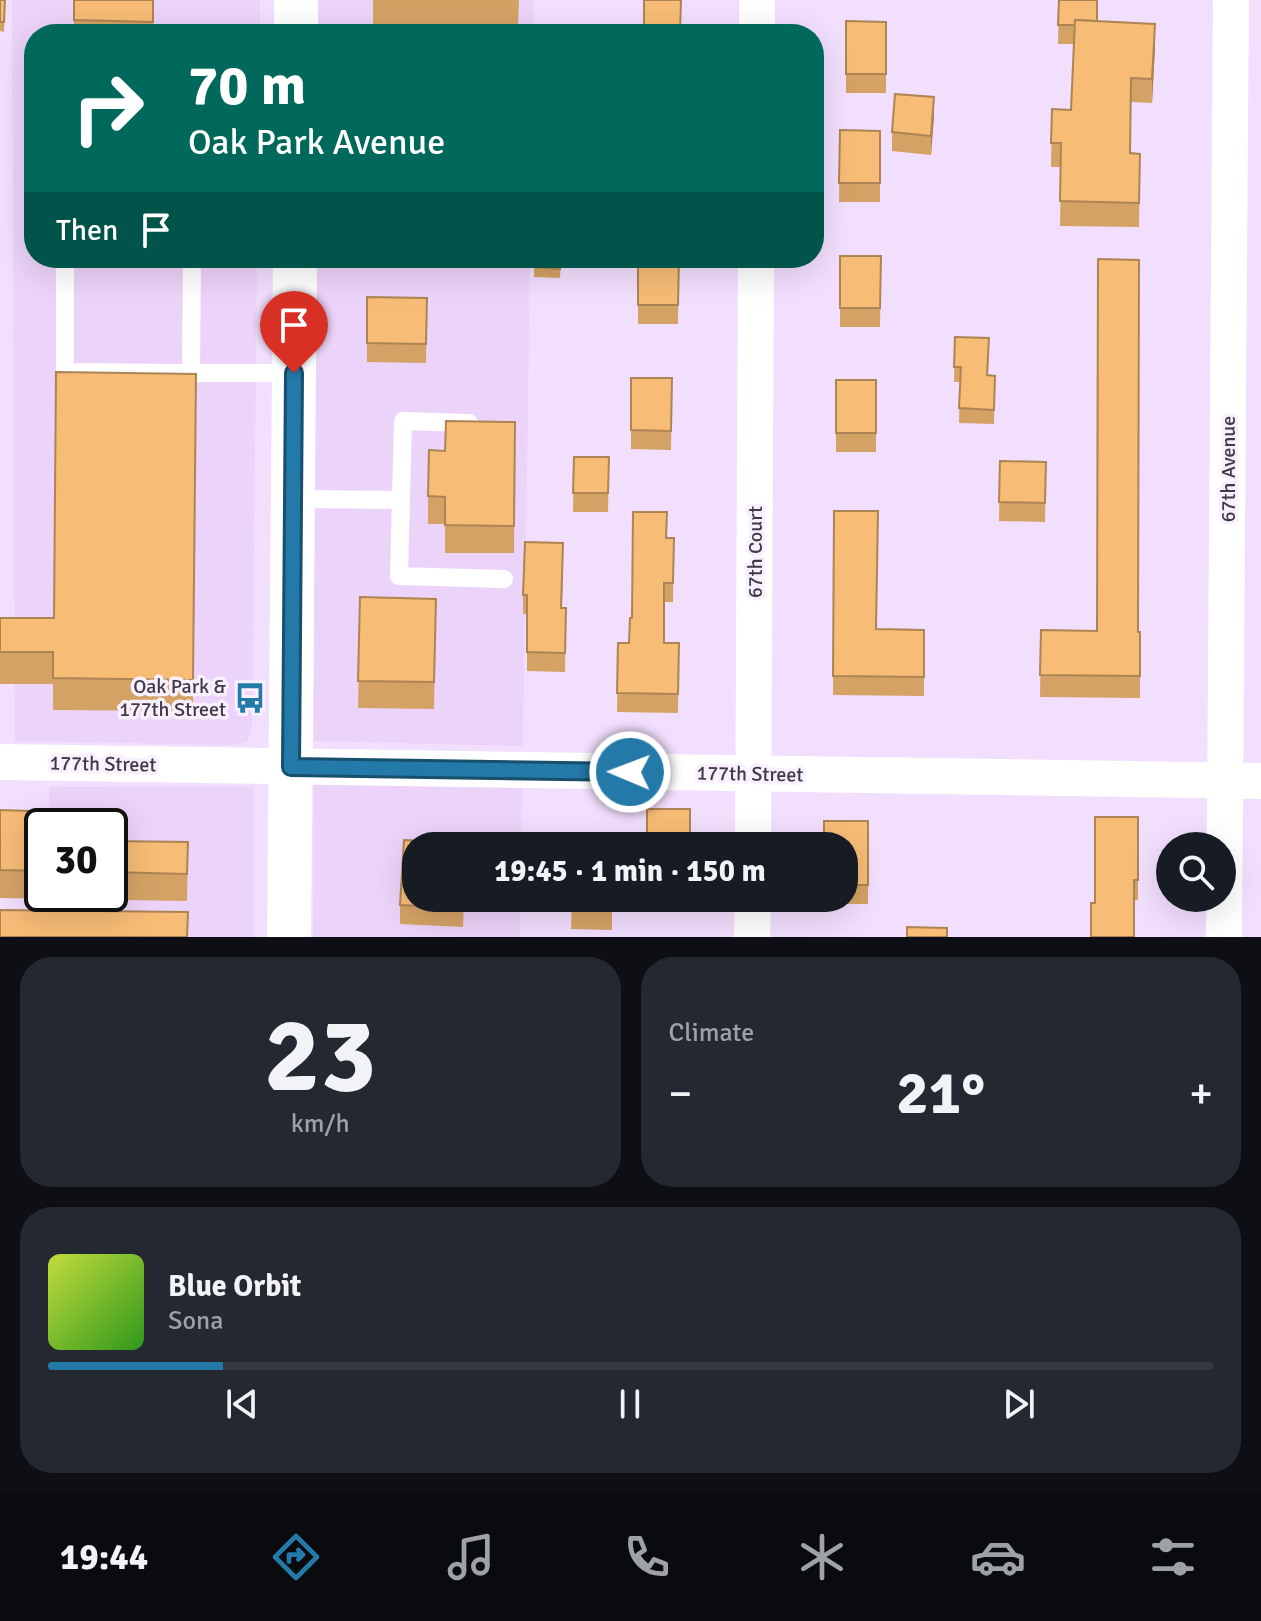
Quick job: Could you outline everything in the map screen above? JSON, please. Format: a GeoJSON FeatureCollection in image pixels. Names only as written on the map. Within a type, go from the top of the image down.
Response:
{"type":"FeatureCollection","features":[{"type":"Feature","properties":{"kind":"street"},"geometry":{"type":"LineString","coordinates":[[296,0],[296,24]]}},
{"type":"Feature","properties":{"kind":"street"},"geometry":{"type":"LineString","coordinates":[[757,0],[757,24]]}},
{"type":"Feature","properties":{"kind":"street","name":"67th Avenue"},"geometry":{"type":"LineString","coordinates":[[1224,937],[1231,0]]}},
{"type":"Feature","properties":{"kind":"street"},"geometry":{"type":"LineString","coordinates":[[289,937],[295,268]]}},
{"type":"Feature","properties":{"kind":"street","name":"67th Court"},"geometry":{"type":"LineString","coordinates":[[753,832],[756,268]]}},
{"type":"Feature","properties":{"kind":"street","name":"177th Street"},"geometry":{"type":"LineString","coordinates":[[0,762],[1261,781]]}},
{"type":"Feature","properties":{"kind":"street"},"geometry":{"type":"LineString","coordinates":[[752,937],[753,912]]}},
{"type":"Feature","properties":{"kind":"lane"},"geometry":{"type":"LineString","coordinates":[[65,268],[65,372],[294,373]]}},
{"type":"Feature","properties":{"kind":"lane"},"geometry":{"type":"LineString","coordinates":[[191,373],[192,268]]}},
{"type":"Feature","properties":{"kind":"lane"},"geometry":{"type":"LineString","coordinates":[[486,424],[403,421],[399,576],[504,579]]}},
{"type":"Feature","properties":{"kind":"lane"},"geometry":{"type":"LineString","coordinates":[[293,499],[401,500]]}},
{"type":"Feature","properties":{"kind":"shaded area"},"geometry":{"type":"Polygon","coordinates":[[[12,0],[260,0],[260,24],[24,24],[24,268],[257,268],[252,728],[248,741],[236,745],[15,741],[12,0]]]}},
{"type":"Feature","properties":{"kind":"shaded area"},"geometry":{"type":"Polygon","coordinates":[[[316,0],[533,0],[533,24],[316,24],[316,0]]]}},
{"type":"Feature","properties":{"kind":"shaded area"},"geometry":{"type":"Polygon","coordinates":[[[315,268],[530,268],[523,746],[314,741],[315,268]]]}},
{"type":"Feature","properties":{"kind":"shaded area"},"geometry":{"type":"Polygon","coordinates":[[[314,783],[522,787],[521,832],[402,832],[402,912],[521,912],[520,937],[313,937],[314,783]]]}},
{"type":"Feature","properties":{"kind":"shaded area"},"geometry":{"type":"Polygon","coordinates":[[[49,787],[253,787],[253,937],[0,937],[0,930],[49,930],[49,912],[128,912],[128,808],[49,808],[49,787]]]}},
{"type":"Feature","properties":{"kind":"building"},"geometry":{"type":"Polygon","coordinates":[[[0,0],[5,0],[4,22],[0,22],[0,0]]]}},
{"type":"Feature","properties":{"kind":"building"},"geometry":{"type":"Polygon","coordinates":[[[74,0],[153,0],[153,22],[74,20],[74,0]]]}},
{"type":"Feature","properties":{"kind":"building"},"geometry":{"type":"Polygon","coordinates":[[[644,0],[681,0],[680,24],[644,24],[644,0]]]}},
{"type":"Feature","properties":{"kind":"building"},"geometry":{"type":"Polygon","coordinates":[[[1059,0],[1097,0],[1097,21],[1075,20],[1075,25],[1058,25],[1059,0]]]}},
{"type":"Feature","properties":{"kind":"building"},"geometry":{"type":"Polygon","coordinates":[[[1075,20],[1155,24],[1152,79],[1131,78],[1130,153],[1140,154],[1139,203],[1060,201],[1061,143],[1051,143],[1052,109],[1071,110],[1075,20]]]}},
{"type":"Feature","properties":{"kind":"building"},"geometry":{"type":"Polygon","coordinates":[[[846,21],[886,22],[886,74],[846,74],[846,21]]]}},
{"type":"Feature","properties":{"kind":"building"},"geometry":{"type":"Polygon","coordinates":[[[895,94],[934,97],[931,136],[892,132],[895,94]]]}},
{"type":"Feature","properties":{"kind":"building"},"geometry":{"type":"Polygon","coordinates":[[[840,130],[880,131],[880,183],[839,183],[840,130]]]}},
{"type":"Feature","properties":{"kind":"building"},"geometry":{"type":"Polygon","coordinates":[[[840,256],[881,256],[880,308],[840,308],[840,256]]]}},
{"type":"Feature","properties":{"kind":"building"},"geometry":{"type":"Polygon","coordinates":[[[1098,259],[1139,260],[1140,676],[1040,675],[1041,630],[1097,631],[1098,259]]]}},
{"type":"Feature","properties":{"kind":"building"},"geometry":{"type":"Polygon","coordinates":[[[638,268],[679,268],[678,305],[638,305],[638,268]]]}},
{"type":"Feature","properties":{"kind":"building"},"geometry":{"type":"Polygon","coordinates":[[[367,297],[427,298],[426,344],[367,343],[367,297]]]}},
{"type":"Feature","properties":{"kind":"building"},"geometry":{"type":"Polygon","coordinates":[[[955,337],[989,338],[987,375],[995,376],[994,410],[959,408],[961,367],[954,367],[955,337]]]}},
{"type":"Feature","properties":{"kind":"building"},"geometry":{"type":"Polygon","coordinates":[[[56,372],[196,374],[193,680],[53,678],[53,652],[0,652],[0,618],[54,618],[56,372]]]}},
{"type":"Feature","properties":{"kind":"building"},"geometry":{"type":"Polygon","coordinates":[[[631,378],[672,378],[671,431],[631,430],[631,378]]]}},
{"type":"Feature","properties":{"kind":"building"},"geometry":{"type":"Polygon","coordinates":[[[836,380],[876,380],[876,433],[836,433],[836,380]]]}},
{"type":"Feature","properties":{"kind":"building"},"geometry":{"type":"Polygon","coordinates":[[[446,421],[515,422],[514,526],[445,525],[445,497],[428,496],[429,450],[445,451],[446,421]]]}},
{"type":"Feature","properties":{"kind":"building"},"geometry":{"type":"Polygon","coordinates":[[[574,457],[609,457],[608,493],[573,493],[574,457]]]}},
{"type":"Feature","properties":{"kind":"building"},"geometry":{"type":"Polygon","coordinates":[[[1000,461],[1046,462],[1045,503],[999,502],[1000,461]]]}},
{"type":"Feature","properties":{"kind":"building"},"geometry":{"type":"Polygon","coordinates":[[[834,511],[878,511],[876,629],[924,630],[924,677],[833,676],[834,511]]]}},
{"type":"Feature","properties":{"kind":"building"},"geometry":{"type":"Polygon","coordinates":[[[633,512],[667,512],[666,538],[674,538],[673,583],[664,583],[664,643],[679,643],[678,694],[617,693],[618,643],[629,643],[632,618],[633,512]]]}},
{"type":"Feature","properties":{"kind":"building"},"geometry":{"type":"Polygon","coordinates":[[[525,542],[563,543],[561,608],[566,608],[565,653],[527,652],[527,595],[523,595],[525,542]]]}},
{"type":"Feature","properties":{"kind":"building"},"geometry":{"type":"Polygon","coordinates":[[[360,597],[436,599],[434,682],[358,681],[360,597]]]}},
{"type":"Feature","properties":{"kind":"building"},"geometry":{"type":"Polygon","coordinates":[[[647,809],[690,809],[690,832],[647,832],[647,809]]]}},
{"type":"Feature","properties":{"kind":"building"},"geometry":{"type":"Polygon","coordinates":[[[0,810],[24,811],[24,871],[0,870],[0,810]]]}},
{"type":"Feature","properties":{"kind":"building"},"geometry":{"type":"Polygon","coordinates":[[[1095,817],[1138,817],[1134,937],[1091,937],[1091,903],[1095,903],[1095,817]]]}},
{"type":"Feature","properties":{"kind":"building"},"geometry":{"type":"Polygon","coordinates":[[[824,821],[868,821],[868,885],[858,885],[858,832],[824,832],[824,821]]]}},
{"type":"Feature","properties":{"kind":"building"},"geometry":{"type":"Polygon","coordinates":[[[128,841],[188,842],[187,874],[128,872],[128,841]]]}},
{"type":"Feature","properties":{"kind":"building"},"geometry":{"type":"Polygon","coordinates":[[[0,910],[188,912],[187,937],[0,937],[0,910]]]}},
{"type":"Feature","properties":{"kind":"building"},"geometry":{"type":"Polygon","coordinates":[[[907,927],[947,928],[947,937],[907,937],[907,927]]]}},
{"type":"Feature","properties":{"kind":"place","name":"Oak Park & 177th Street"},"geometry":{"type":"Point","coordinates":[250,698]}},
{"type":"Feature","properties":{"kind":"route"},"geometry":{"type":"LineString","coordinates":[[294,373],[291,767],[630,772]]}}]}
